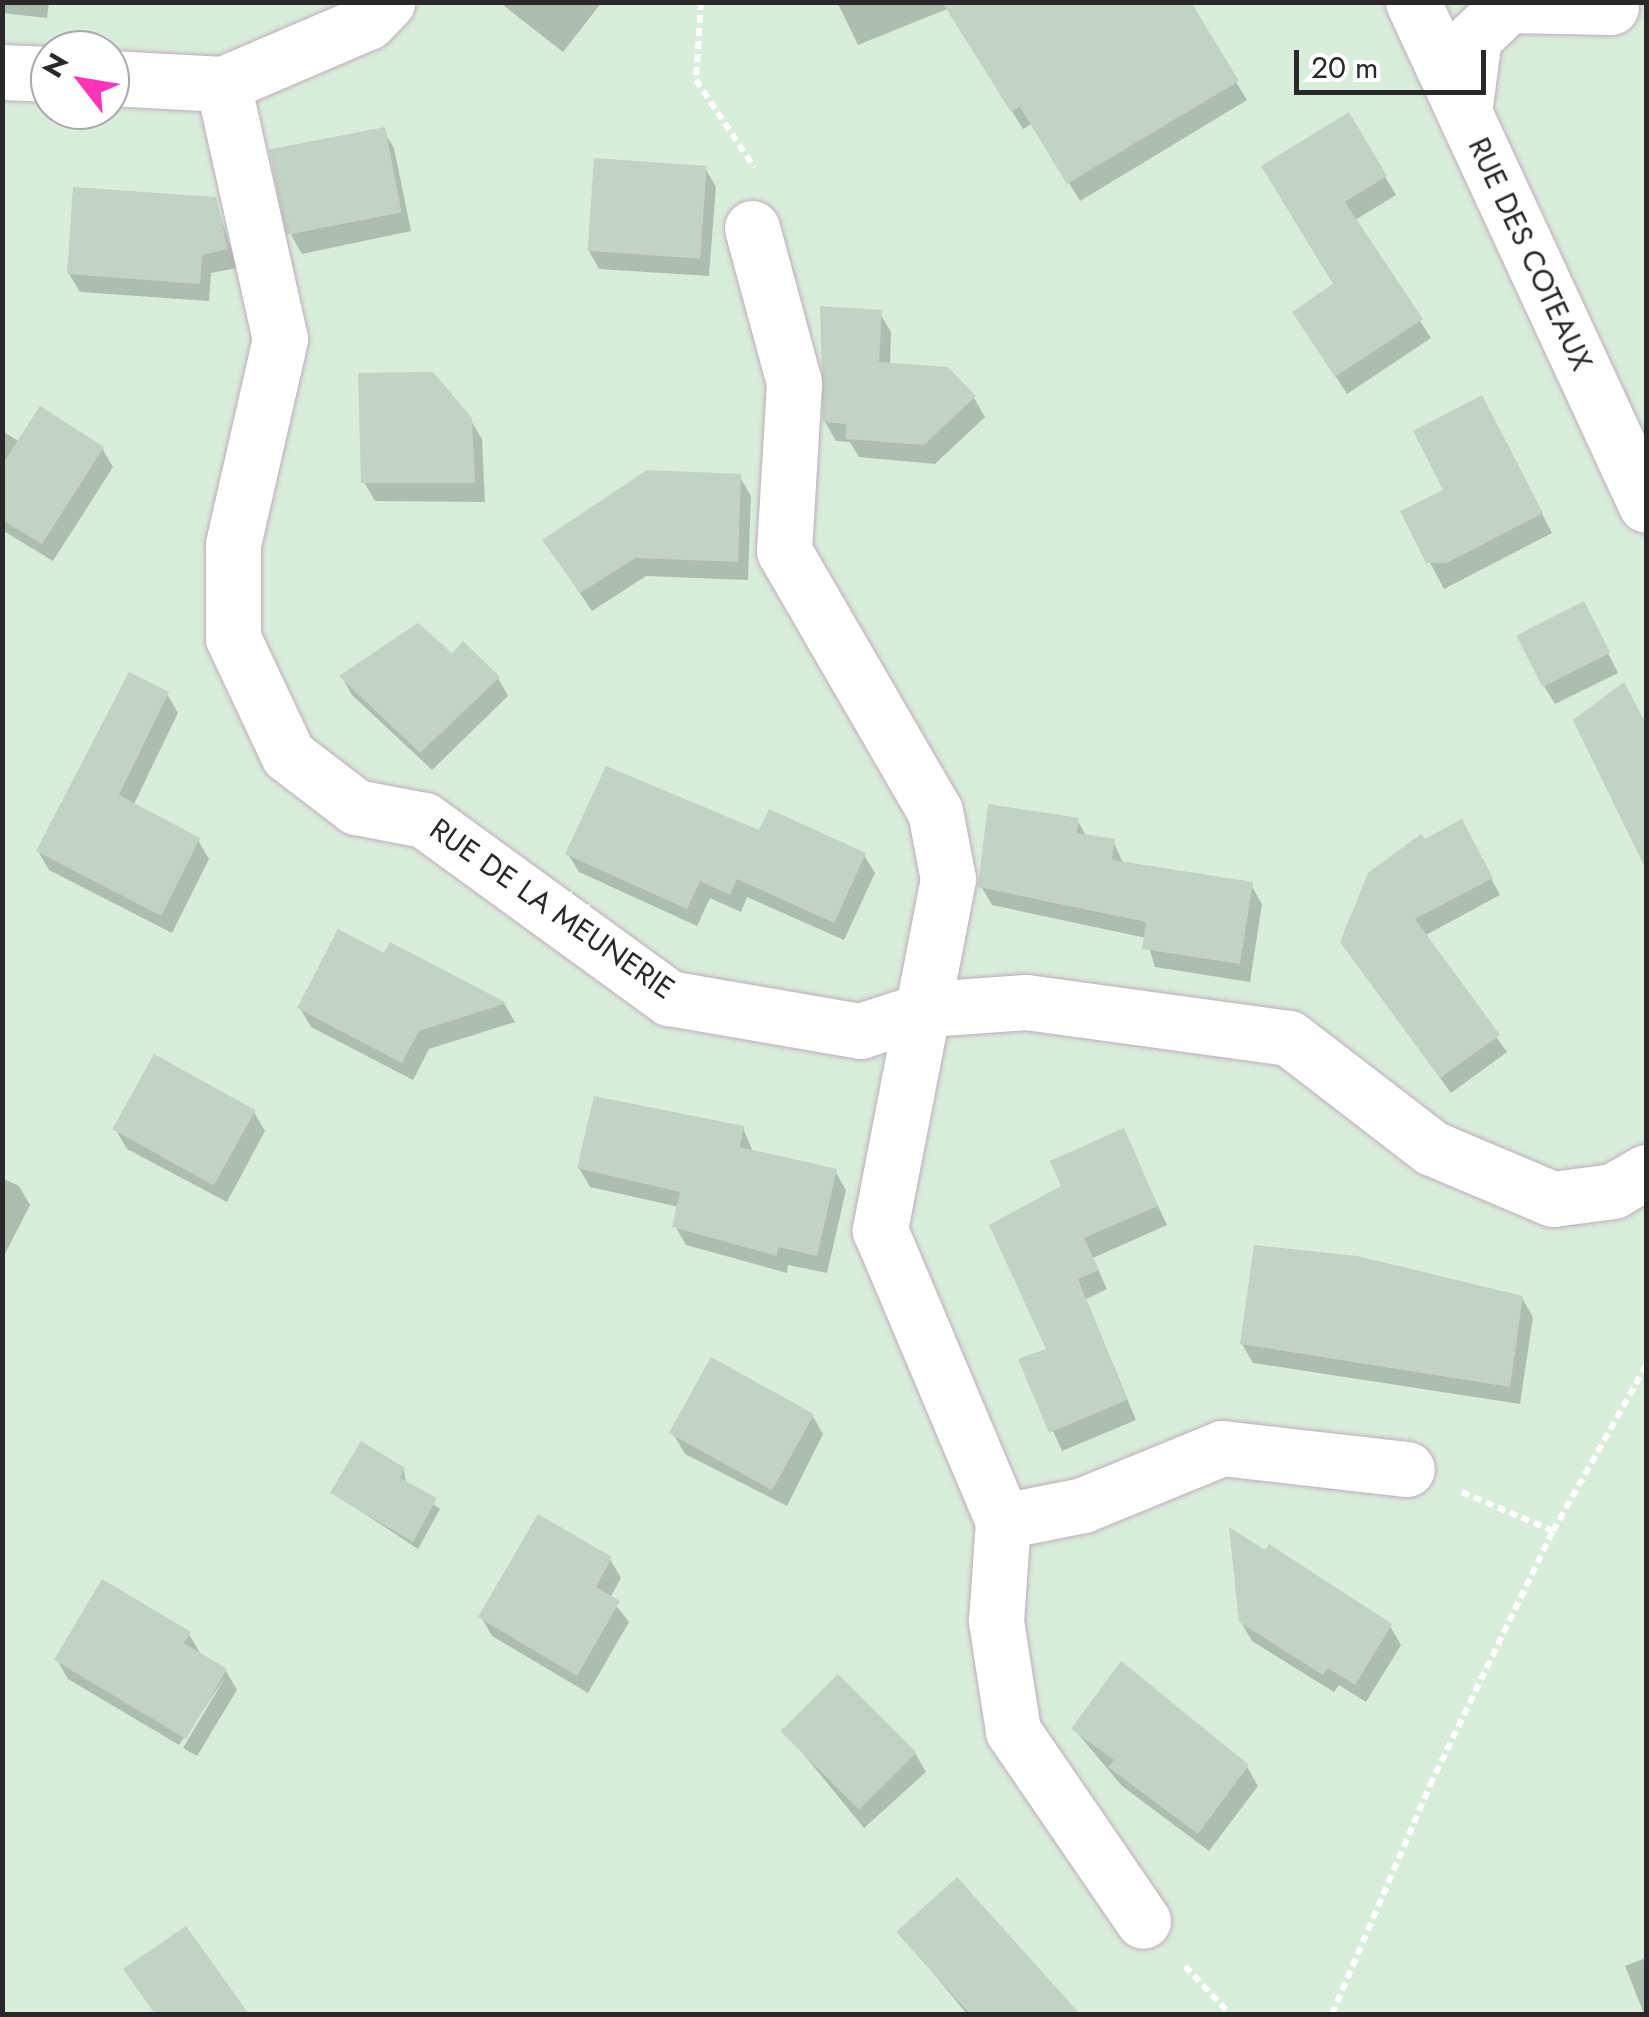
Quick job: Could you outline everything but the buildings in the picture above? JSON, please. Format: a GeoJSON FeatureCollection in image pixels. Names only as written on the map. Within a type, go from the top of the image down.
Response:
{"type":"FeatureCollection","features":[{"type":"Feature","properties":{"kind":"street"},"geometry":{"type":"LineString","coordinates":[[130,79],[224,84],[368,22],[387,2]]}},
{"type":"Feature","properties":{"kind":"street","name":"RUE DES COTEAUX"},"geometry":{"type":"LineString","coordinates":[[1414,2],[1646,506]]}},
{"type":"Feature","properties":{"kind":"street"},"geometry":{"type":"LineString","coordinates":[[1464,112],[1474,38],[1508,4],[1613,11]]}},
{"type":"Feature","properties":{"kind":"street"},"geometry":{"type":"LineString","coordinates":[[2,72],[30,73]]}},
{"type":"Feature","properties":{"kind":"street","name":"RUE DE LA MEUNERIE"},"geometry":{"type":"LineString","coordinates":[[224,84],[280,338],[233,544],[233,638],[288,755],[356,806],[424,820],[670,998],[860,1031],[928,1009],[1026,1002],[1289,1038],[1432,1148],[1553,1199],[1613,1191],[1646,1172]]}},
{"type":"Feature","properties":{"kind":"street"},"geometry":{"type":"LineString","coordinates":[[752,228],[794,383],[784,550],[935,811],[948,879],[928,1009],[880,1230],[1004,1521],[996,1621],[1013,1731],[1143,1921]]}},
{"type":"Feature","properties":{"kind":"street"},"geometry":{"type":"LineString","coordinates":[[1004,1521],[1083,1505],[1222,1448],[1407,1469]]}},
{"type":"Feature","properties":{"kind":"path"},"geometry":{"type":"LineString","coordinates":[[701,2],[696,80],[755,168],[752,228]]}},
{"type":"Feature","properties":{"kind":"path"},"geometry":{"type":"LineString","coordinates":[[1332,2014],[1430,1784],[1553,1531],[1646,1366]]}},
{"type":"Feature","properties":{"kind":"path"},"geometry":{"type":"LineString","coordinates":[[1407,1469],[1553,1531]]}}]}
